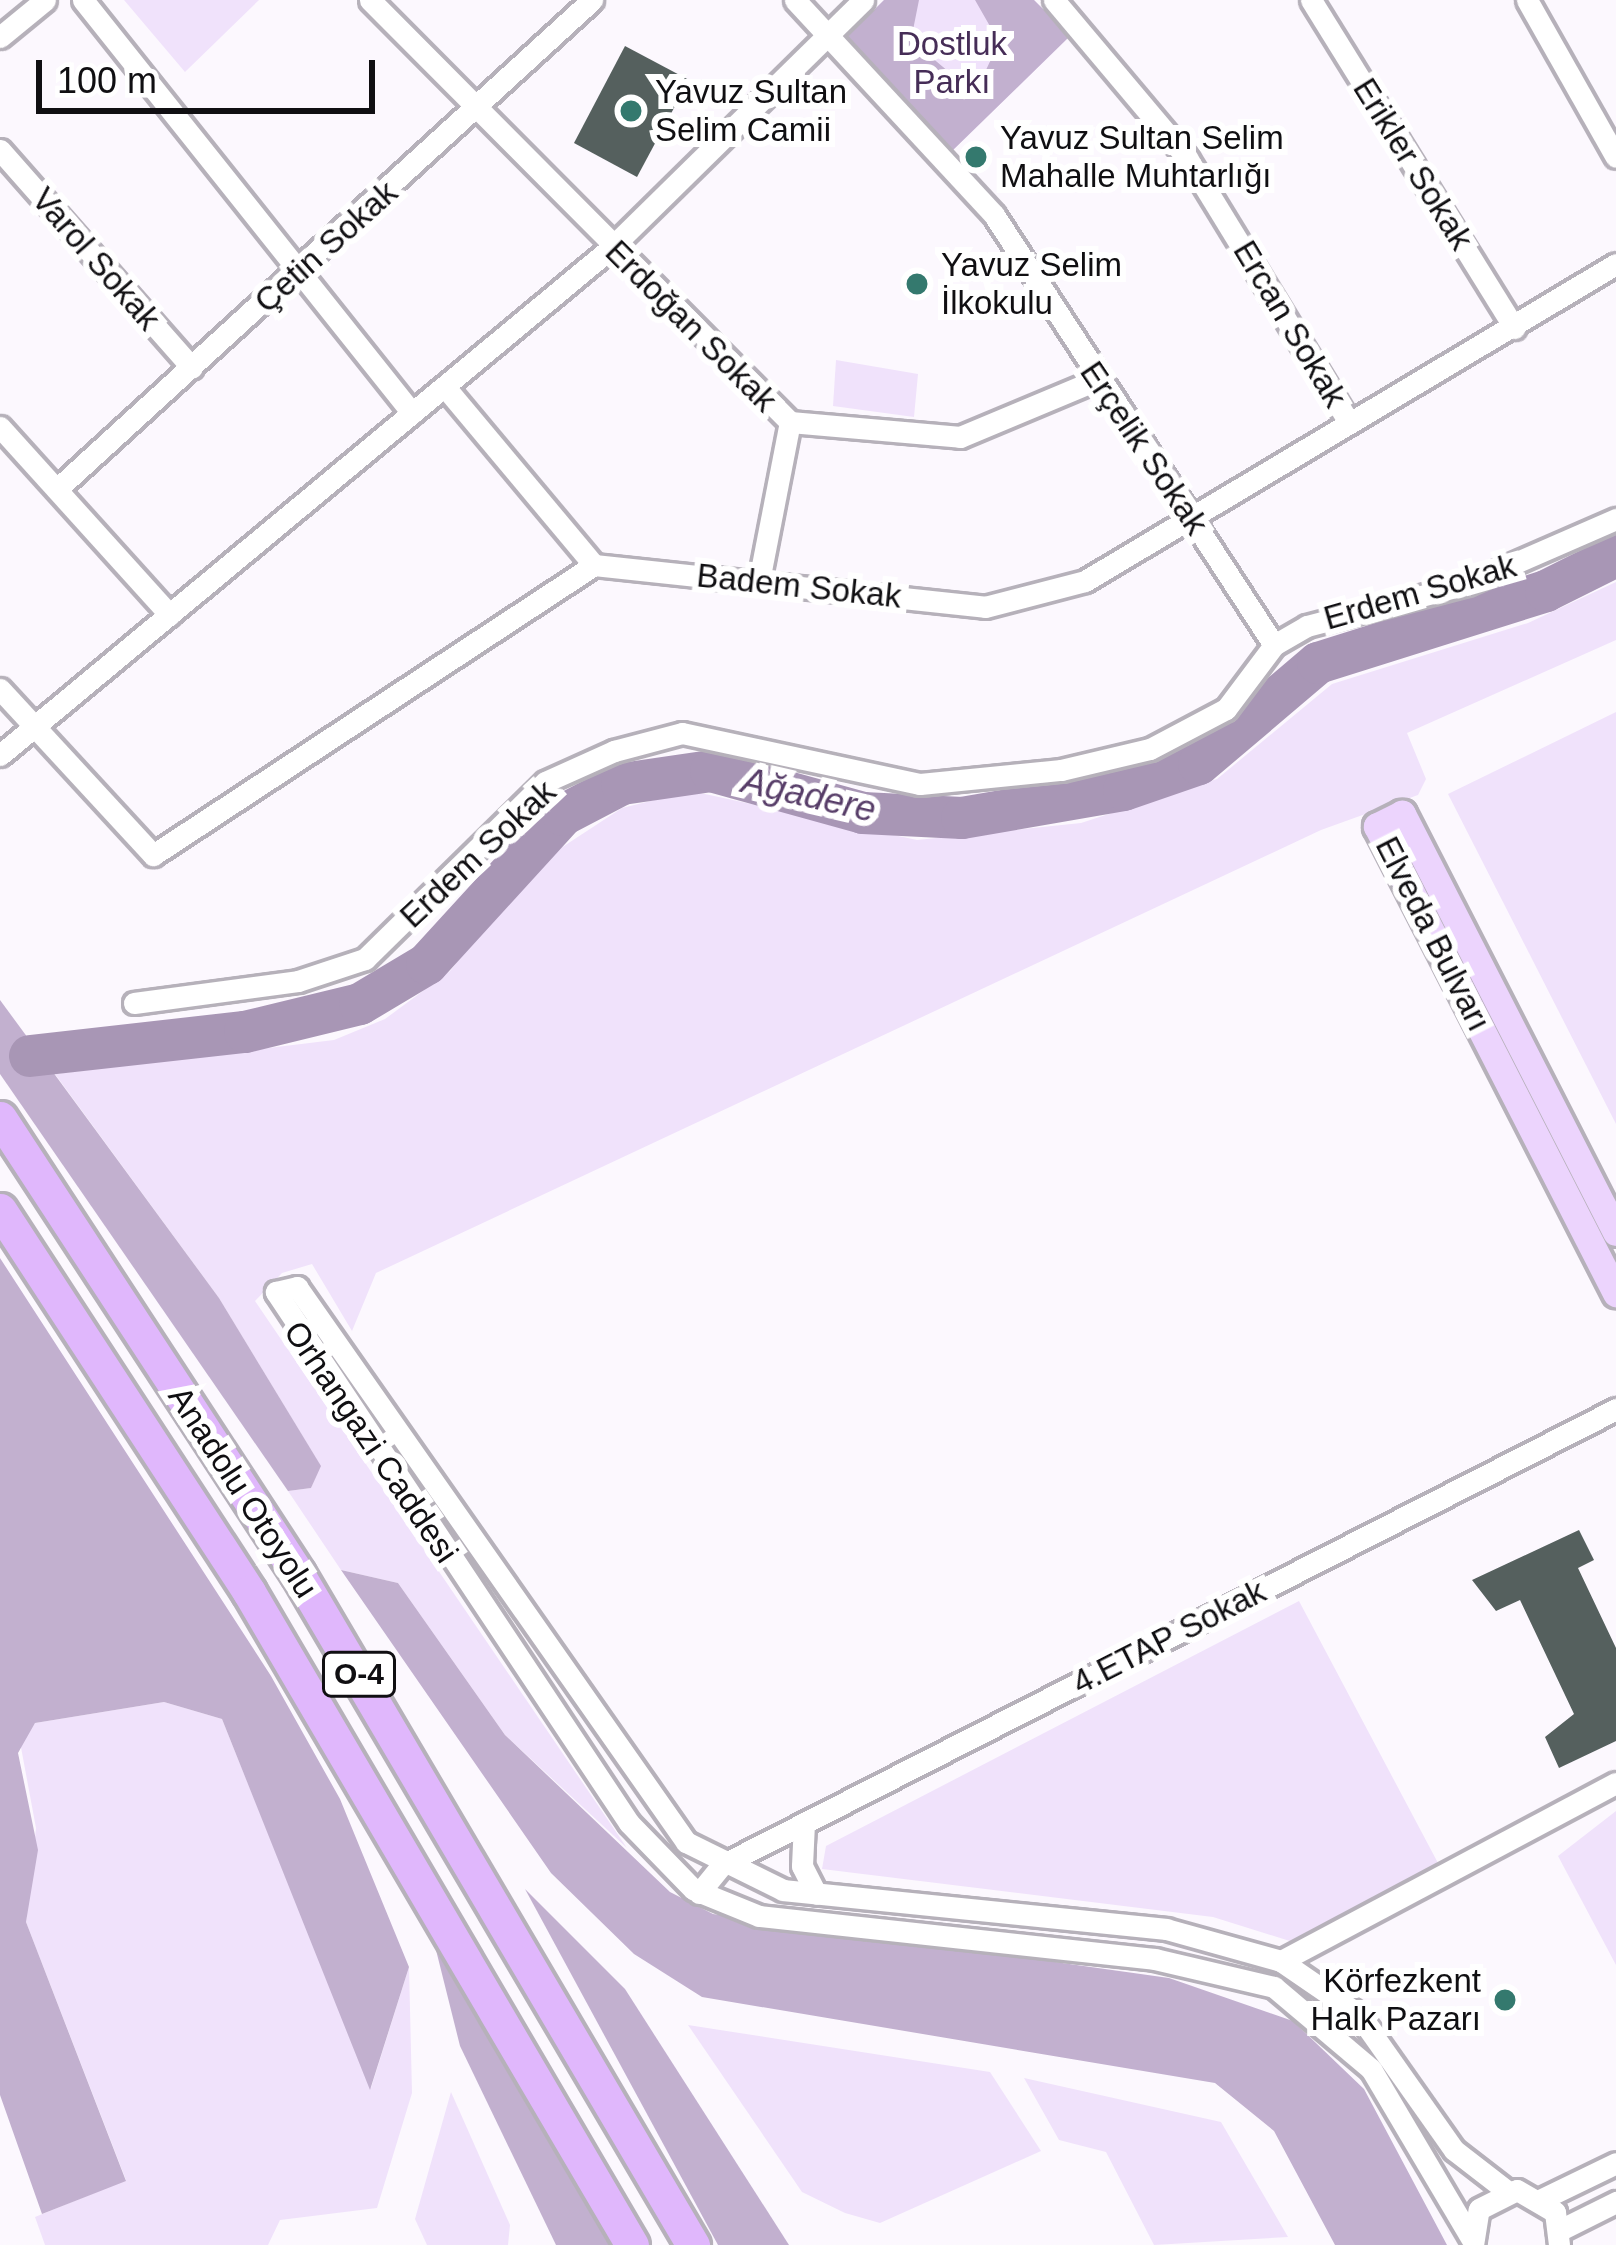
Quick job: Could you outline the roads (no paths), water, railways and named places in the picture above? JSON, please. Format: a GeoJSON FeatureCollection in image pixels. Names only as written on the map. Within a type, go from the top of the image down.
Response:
{"type":"FeatureCollection","features":[{"type":"Feature","properties":{"kind":"highway","name":"Anadolu Otoyolu"},"geometry":{"type":"LineString","coordinates":[[0,1118],[298,1574],[693,2245]]}},
{"type":"Feature","properties":{"kind":"highway","name":"Anadolu Otoyolu"},"geometry":{"type":"LineString","coordinates":[[0,1210],[249,1592],[632,2245]]}},
{"type":"Feature","properties":{"kind":"main road","name":"Elveda Bulvarı"},"geometry":{"type":"LineString","coordinates":[[1616,1232],[1402,814],[1377,826],[1616,1293]]}},
{"type":"Feature","properties":{"kind":"street"},"geometry":{"type":"LineString","coordinates":[[0,37],[45,0]]}},
{"type":"Feature","properties":{"kind":"street"},"geometry":{"type":"LineString","coordinates":[[83,0],[302,268],[412,413]]}},
{"type":"Feature","properties":{"kind":"street","name":"Erdoğan Sokak"},"geometry":{"type":"LineString","coordinates":[[370,0],[790,422],[960,437],[1096,380]]}},
{"type":"Feature","properties":{"kind":"street","name":"Çetin Sokak"},"geometry":{"type":"LineString","coordinates":[[57,489],[478,111],[592,0]]}},
{"type":"Feature","properties":{"kind":"street","name":"Erçelik Sokak"},"geometry":{"type":"LineString","coordinates":[[795,0],[994,215],[1096,380],[1274,645]]}},
{"type":"Feature","properties":{"kind":"street"},"geometry":{"type":"LineString","coordinates":[[0,755],[611,247],[863,0]]}},
{"type":"Feature","properties":{"kind":"street","name":"Ercan Sokak"},"geometry":{"type":"LineString","coordinates":[[1054,0],[1187,158],[1349,422]]}},
{"type":"Feature","properties":{"kind":"street","name":"Erikler Sokak"},"geometry":{"type":"LineString","coordinates":[[1311,0],[1514,328]]}},
{"type":"Feature","properties":{"kind":"street"},"geometry":{"type":"LineString","coordinates":[[1526,0],[1616,158]]}},
{"type":"Feature","properties":{"kind":"street","name":"Varol Sokak"},"geometry":{"type":"LineString","coordinates":[[0,151],[192,368]]}},
{"type":"Feature","properties":{"kind":"street","name":"Badem Sokak"},"geometry":{"type":"LineString","coordinates":[[594,565],[985,608],[1085,581],[1194,524],[1349,422],[1616,264]]}},
{"type":"Feature","properties":{"kind":"street"},"geometry":{"type":"LineString","coordinates":[[0,689],[153,855],[594,565],[445,387]]}},
{"type":"Feature","properties":{"kind":"street"},"geometry":{"type":"LineString","coordinates":[[759,580],[790,422]]}},
{"type":"Feature","properties":{"kind":"street"},"geometry":{"type":"LineString","coordinates":[[0,427],[170,615]]}},
{"type":"Feature","properties":{"kind":"street","name":"Erdem Sokak"},"geometry":{"type":"LineString","coordinates":[[134,1004],[298,981],[365,958],[545,782],[614,752],[682,733],[920,784],[1061,770],[1150,748],[1226,709],[1274,645],[1329,617],[1515,567],[1616,519]]}},
{"type":"Feature","properties":{"kind":"street","name":"Orhangazi Caddesi"},"geometry":{"type":"LineString","coordinates":[[722,1865],[664,1816],[297,1287],[276,1292],[629,1823],[698,1893],[759,1916],[1155,1959],[1274,1987],[1371,2069],[1472,2241]]}},
{"type":"Feature","properties":{"kind":"street","name":"4.ETAP Sokak"},"geometry":{"type":"LineString","coordinates":[[722,1865],[1616,1409]]}},
{"type":"Feature","properties":{"kind":"street"},"geometry":{"type":"LineString","coordinates":[[1281,1961],[1616,1783]]}},
{"type":"Feature","properties":{"kind":"street"},"geometry":{"type":"LineString","coordinates":[[804,1823],[802,1866],[816,1894]]}},
{"type":"Feature","properties":{"kind":"street"},"geometry":{"type":"LineString","coordinates":[[698,1893],[722,1865],[816,1894],[1166,1929],[1281,1961],[1358,2014],[1454,2150],[1508,2191],[1542,2199],[1616,2163]]}},
{"type":"Feature","properties":{"kind":"street"},"geometry":{"type":"LineString","coordinates":[[1472,2241],[1478,2210],[1508,2191]]}},
{"type":"Feature","properties":{"kind":"street"},"geometry":{"type":"LineString","coordinates":[[1542,2199],[1560,2238],[1616,2202]]}},
{"type":"Feature","properties":{"kind":"waterway","name":"Ağadere"},"geometry":{"type":"LineString","coordinates":[[30,1056],[245,1032],[360,1004],[427,964],[563,815],[622,784],[711,771],[863,813],[962,818],[1124,790],[1199,764],[1318,663],[1546,591],[1616,556]]}},
{"type":"Feature","properties":{"kind":"place","name":"Yavuz Sultan Selim Camii"},"geometry":{"type":"Point","coordinates":[631,111]}},
{"type":"Feature","properties":{"kind":"place","name":"Yavuz Sultan Selim Mahalle Muhtarlığı"},"geometry":{"type":"Point","coordinates":[976,157]}},
{"type":"Feature","properties":{"kind":"place","name":"Yavuz Selim İlkokulu"},"geometry":{"type":"Point","coordinates":[917,284]}},
{"type":"Feature","properties":{"kind":"place","name":"Körfezkent Halk Pazarı"},"geometry":{"type":"Point","coordinates":[1505,2000]}},
{"type":"Feature","properties":{"kind":"park label","name":"Dostluk Parkı"},"geometry":{"type":"Point","coordinates":[952,63]}}]}
